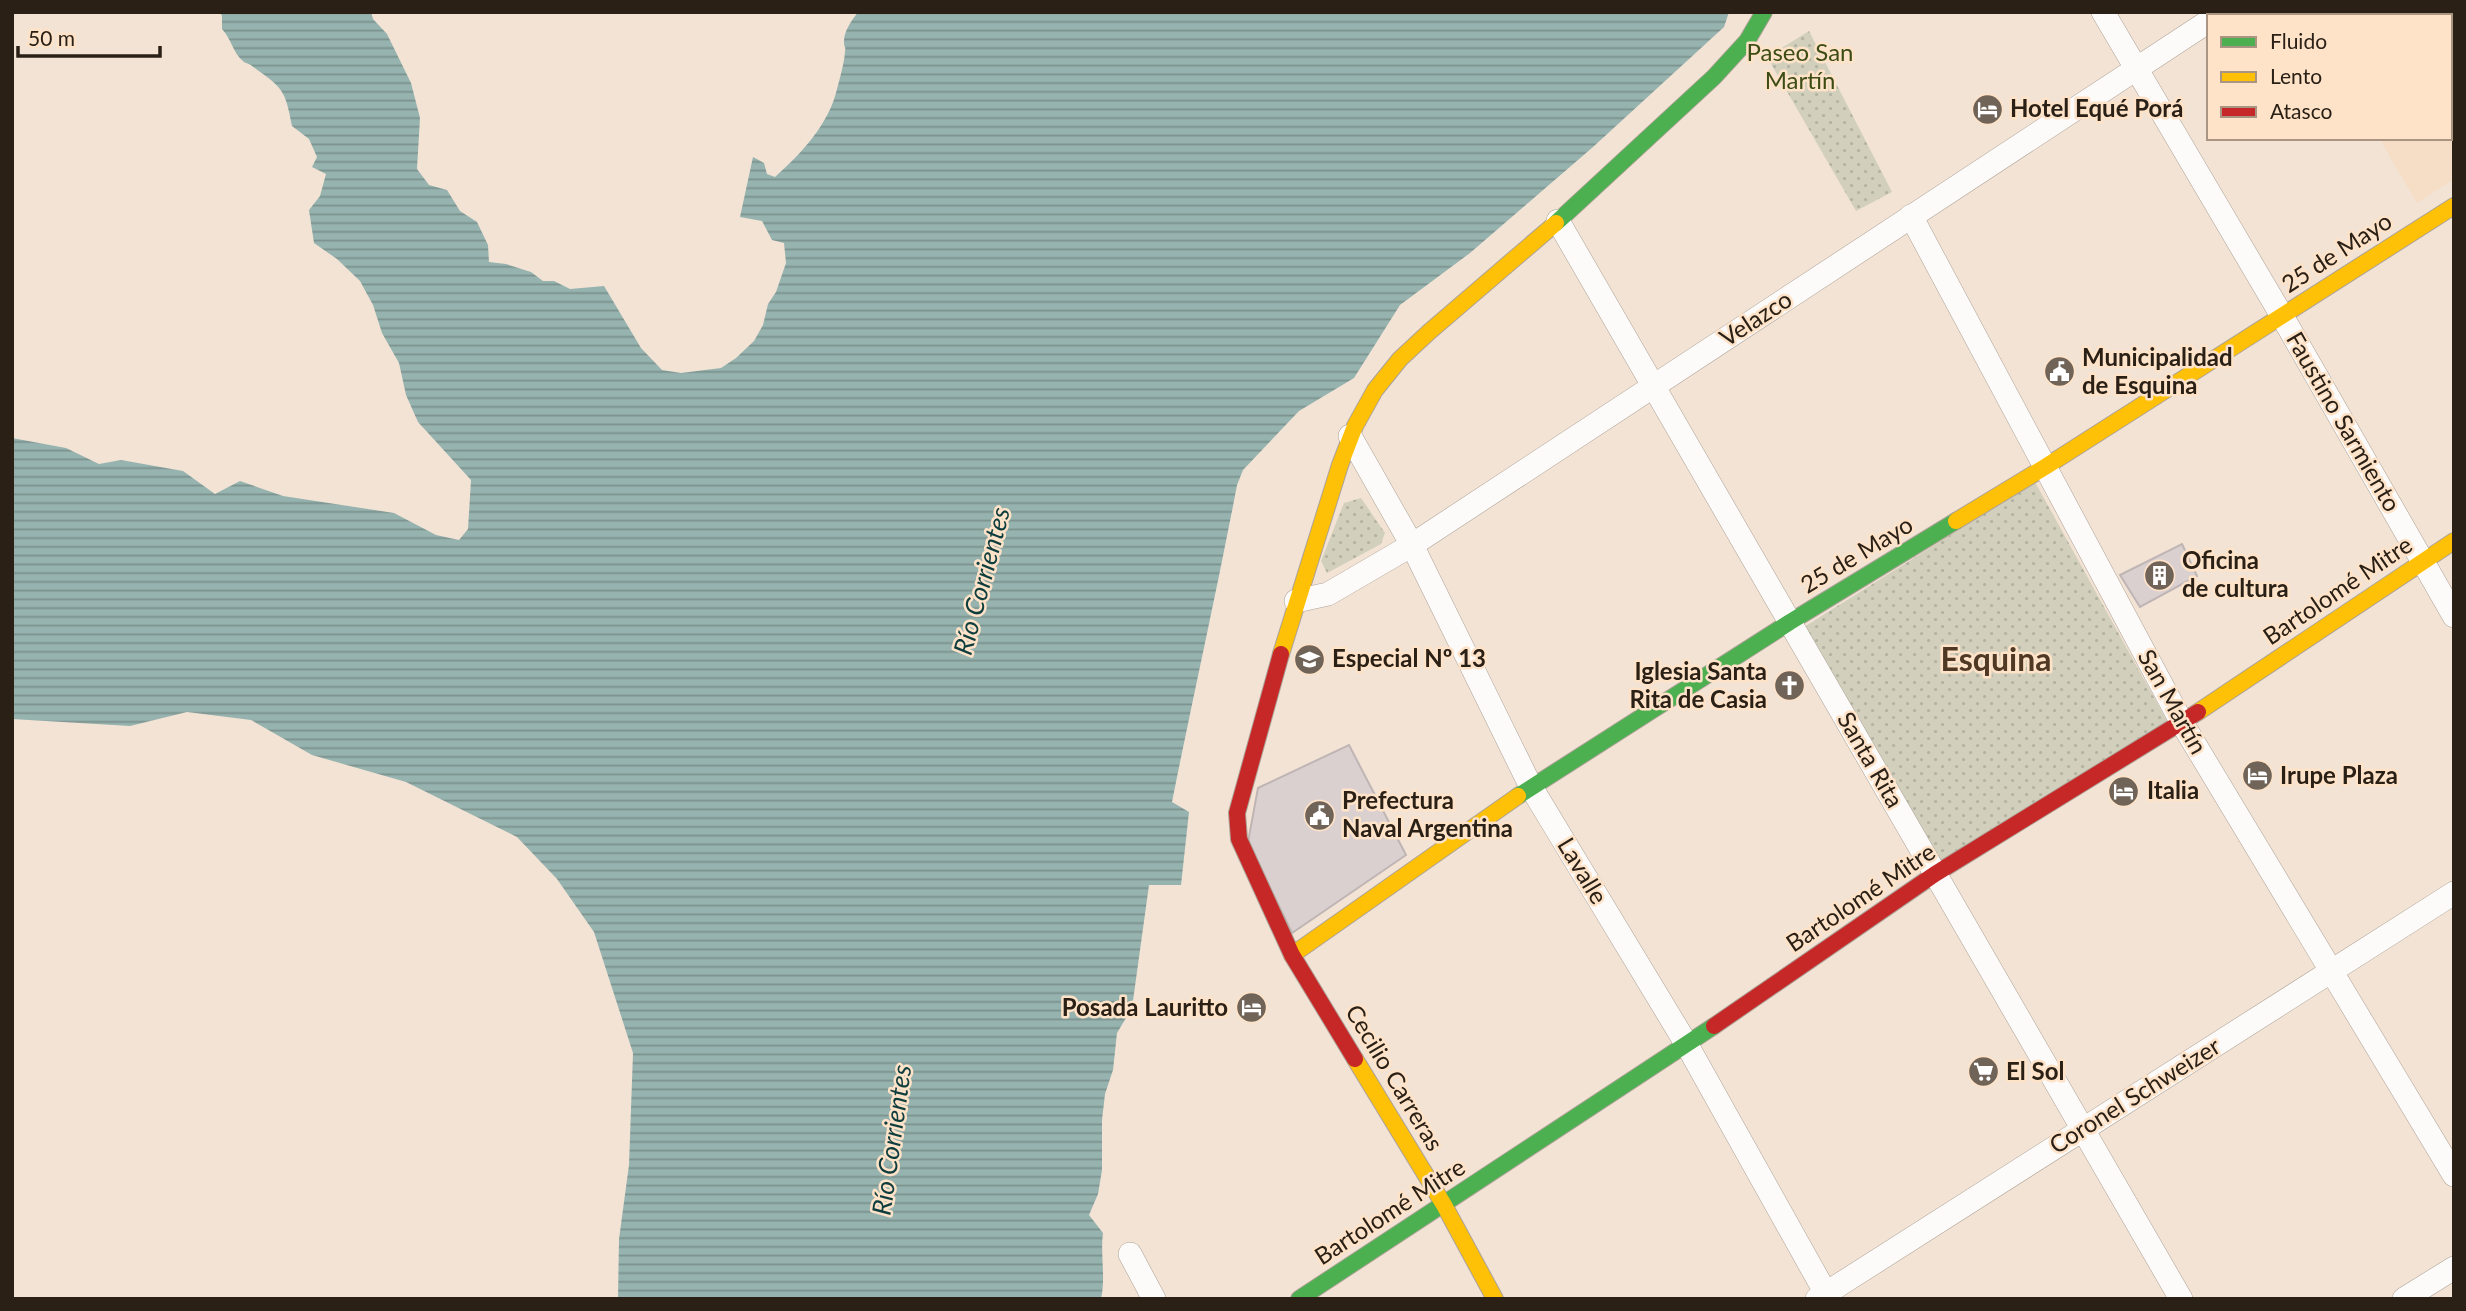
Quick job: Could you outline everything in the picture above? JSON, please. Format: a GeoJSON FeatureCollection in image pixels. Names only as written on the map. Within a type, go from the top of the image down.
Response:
{"type":"FeatureCollection","features":[{"type":"Feature","properties":{"kind":"street","name":"Cecilio Carreras"},"geometry":{"type":"LineString","coordinates":[[1496,1299],[1444,1205],[1292,955],[1239,839],[1237,813],[1296,601],[1350,436],[1364,407],[1385,376],[1414,345],[1558,222],[1737,55],[1754,33],[1764,12]]}},
{"type":"Feature","properties":{"kind":"street","name":"Faustino Sarmiento"},"geometry":{"type":"LineString","coordinates":[[2103,12],[2454,616]]}},
{"type":"Feature","properties":{"kind":"street","name":"Velazco"},"geometry":{"type":"LineString","coordinates":[[1296,601],[1328,594],[1412,545],[2207,22]]}},
{"type":"Feature","properties":{"kind":"street","name":"25 de Mayo"},"geometry":{"type":"LineString","coordinates":[[1292,955],[1531,787],[1790,622],[2045,467],[2454,206]]}},
{"type":"Feature","properties":{"kind":"street","name":"San Martín"},"geometry":{"type":"LineString","coordinates":[[1911,216],[2182,723],[2454,1175]]}},
{"type":"Feature","properties":{"kind":"street","name":"Santa Rita"},"geometry":{"type":"LineString","coordinates":[[1558,222],[2181,1299]]}},
{"type":"Feature","properties":{"kind":"street","name":"Lavalle"},"geometry":{"type":"LineString","coordinates":[[1350,436],[1412,545],[1531,787],[1687,1045],[1824,1297]]}},
{"type":"Feature","properties":{"kind":"street","name":"Bartolomé Mitre"},"geometry":{"type":"LineString","coordinates":[[1299,1299],[1687,1045],[1935,873],[2182,723],[2454,541]]}},
{"type":"Feature","properties":{"kind":"street","name":"Coronel Schweizer"},"geometry":{"type":"LineString","coordinates":[[1824,1297],[2454,894]]}},
{"type":"Feature","properties":{"kind":"street"},"geometry":{"type":"LineString","coordinates":[[1130,1254],[1154,1299]]}},
{"type":"Feature","properties":{"kind":"street"},"geometry":{"type":"LineString","coordinates":[[2404,1299],[2454,1268]]}},
{"type":"Feature","properties":{"kind":"shaded area"},"geometry":{"type":"Polygon","coordinates":[[[2452,58],[2454,179],[2417,203],[2380,140],[2452,140],[2452,58]]]}},
{"type":"Feature","properties":{"kind":"green space","name":"Paseo San Martín"},"geometry":{"type":"Polygon","coordinates":[[[1809,31],[1892,192],[1856,211],[1767,57],[1809,31]]]}},
{"type":"Feature","properties":{"kind":"green space"},"geometry":{"type":"Polygon","coordinates":[[[2035,482],[2167,721],[1938,862],[1804,627],[2035,482]]]}},
{"type":"Feature","properties":{"kind":"green space"},"geometry":{"type":"Polygon","coordinates":[[[1361,498],[1385,533],[1381,544],[1327,573],[1321,561],[1344,503],[1361,498]]]}},
{"type":"Feature","properties":{"kind":"water","name":"Río Corrientes"},"geometry":{"type":"Polygon","coordinates":[[[220,12],[371,12],[373,19],[387,34],[411,83],[420,118],[417,169],[429,185],[447,190],[460,211],[477,222],[488,245],[489,262],[531,272],[543,281],[554,281],[570,289],[604,286],[641,348],[662,370],[681,373],[721,368],[754,341],[763,325],[768,304],[776,292],[786,263],[784,243],[772,240],[762,221],[740,217],[753,157],[764,163],[767,174],[775,177],[813,138],[833,102],[844,61],[845,33],[858,12],[1729,12],[1724,27],[1593,147],[1470,253],[1400,305],[1354,378],[1299,411],[1243,470],[1237,485],[1172,802],[1189,812],[1181,885],[1149,885],[1132,1008],[1117,1033],[1113,1070],[1105,1094],[1102,1170],[1098,1194],[1089,1215],[1103,1233],[1101,1299],[618,1299],[619,1239],[629,1165],[633,1053],[594,932],[557,879],[517,837],[406,782],[312,755],[251,720],[187,712],[130,726],[12,719],[12,438],[66,448],[99,464],[121,460],[183,471],[215,494],[240,481],[283,496],[394,513],[436,535],[459,540],[468,529],[471,480],[418,422],[406,395],[399,363],[382,333],[373,305],[360,281],[337,259],[314,243],[309,210],[320,196],[326,174],[312,167],[317,157],[309,139],[292,126],[281,90],[237,54],[222,29],[220,12]]]}},
{"type":"Feature","properties":{"kind":"building","name":"Oficina de cultura"},"geometry":{"type":"Polygon","coordinates":[[[2182,544],[2197,576],[2140,607],[2120,575],[2182,544]]]}},
{"type":"Feature","properties":{"kind":"building","name":"Prefectura Naval Argentina"},"geometry":{"type":"Polygon","coordinates":[[[1349,745],[1406,855],[1292,933],[1248,842],[1258,788],[1349,745]]]}},
{"type":"Feature","properties":{"kind":"traffic: fast"},"geometry":{"type":"LineString","coordinates":[[1556,223],[1714,77],[1747,41],[1764,12]]}},
{"type":"Feature","properties":{"kind":"traffic: fast"},"geometry":{"type":"LineString","coordinates":[[1518,796],[1790,622],[1956,521]]}},
{"type":"Feature","properties":{"kind":"traffic: fast"},"geometry":{"type":"LineString","coordinates":[[1299,1299],[1714,1026]]}},
{"type":"Feature","properties":{"kind":"traffic: slow"},"geometry":{"type":"LineString","coordinates":[[1956,521],[2454,206]]}},
{"type":"Feature","properties":{"kind":"traffic: slow"},"geometry":{"type":"LineString","coordinates":[[1281,654],[1340,465],[1355,426],[1375,390],[1400,359],[1429,332],[1556,223]]}},
{"type":"Feature","properties":{"kind":"traffic: slow"},"geometry":{"type":"LineString","coordinates":[[2198,712],[2454,541]]}},
{"type":"Feature","properties":{"kind":"traffic: slow"},"geometry":{"type":"LineString","coordinates":[[1292,955],[1518,796]]}},
{"type":"Feature","properties":{"kind":"traffic: slow"},"geometry":{"type":"LineString","coordinates":[[1355,1059],[1444,1205],[1495,1299]]}},
{"type":"Feature","properties":{"kind":"traffic: jam"},"geometry":{"type":"LineString","coordinates":[[1281,654],[1237,813],[1239,839],[1292,955],[1355,1059]]}},
{"type":"Feature","properties":{"kind":"traffic: jam"},"geometry":{"type":"LineString","coordinates":[[1714,1026],[1935,874],[2198,712]]}},
{"type":"Feature","properties":{"kind":"place","name":"Hotel Equé Porá"},"geometry":{"type":"Point","coordinates":[1987,109]}},
{"type":"Feature","properties":{"kind":"place","name":"Municipalidad de Esquina"},"geometry":{"type":"Point","coordinates":[2059,372]}},
{"type":"Feature","properties":{"kind":"place","name":"Oficina de cultura"},"geometry":{"type":"Point","coordinates":[2159,575]}},
{"type":"Feature","properties":{"kind":"place","name":"Especial Nº 13"},"geometry":{"type":"Point","coordinates":[1309,659]}},
{"type":"Feature","properties":{"kind":"place","name":"Iglesia Santa Rita de Casia"},"geometry":{"type":"Point","coordinates":[1790,686]}},
{"type":"Feature","properties":{"kind":"place","name":"Irupe Plaza"},"geometry":{"type":"Point","coordinates":[2257,776]}},
{"type":"Feature","properties":{"kind":"place","name":"Italia"},"geometry":{"type":"Point","coordinates":[2124,791]}},
{"type":"Feature","properties":{"kind":"place","name":"Prefectura Naval Argentina"},"geometry":{"type":"Point","coordinates":[1319,815]}},
{"type":"Feature","properties":{"kind":"place","name":"Posada Lauritto"},"geometry":{"type":"Point","coordinates":[1251,1008]}},
{"type":"Feature","properties":{"kind":"place","name":"El Sol"},"geometry":{"type":"Point","coordinates":[1983,1072]}},
{"type":"Feature","properties":{"kind":"district","name":"Esquina"},"geometry":{"type":"Point","coordinates":[1996,660]}}]}
